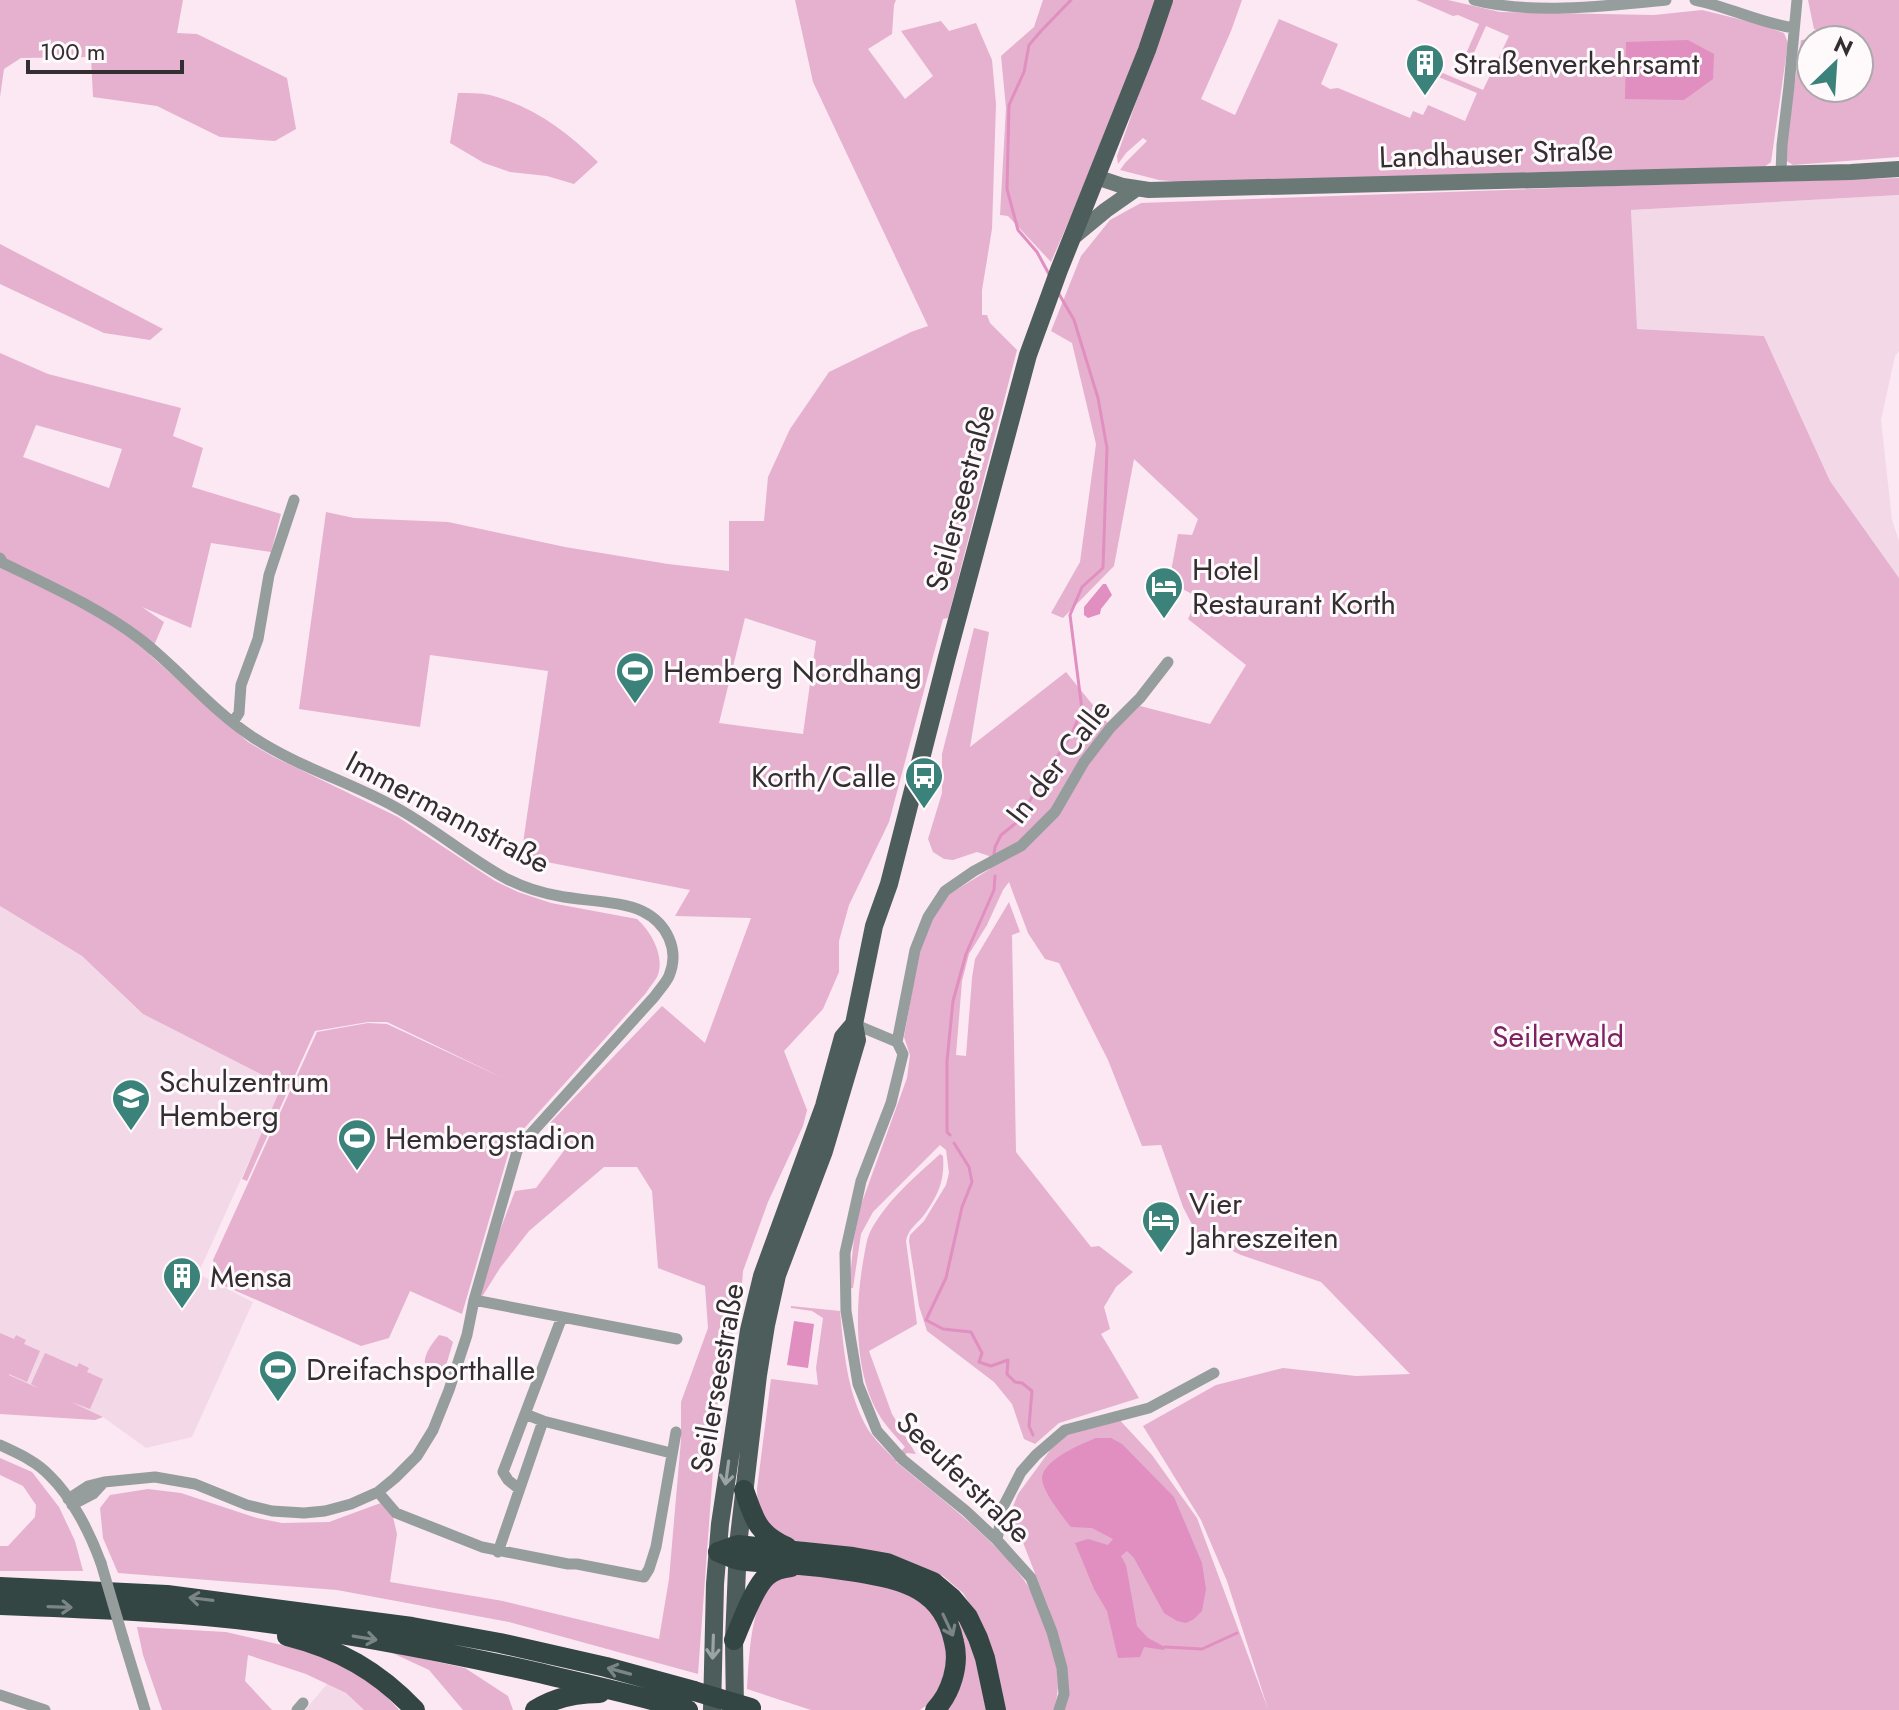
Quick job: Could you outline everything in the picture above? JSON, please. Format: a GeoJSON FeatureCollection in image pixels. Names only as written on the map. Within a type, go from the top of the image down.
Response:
{"type":"FeatureCollection","features":[{"type":"Feature","properties":{"kind":"highway"},"geometry":{"type":"LineString","coordinates":[[744,1490],[755,1521],[764,1533],[801,1558],[822,1566],[907,1583],[933,1601],[951,1629],[956,1646],[951,1685],[935,1710]]}},
{"type":"Feature","properties":{"kind":"highway"},"geometry":{"type":"LineString","coordinates":[[731,1552],[801,1558],[853,1557],[887,1563],[933,1582],[968,1617],[985,1658],[996,1710]]}},
{"type":"Feature","properties":{"kind":"highway"},"geometry":{"type":"LineString","coordinates":[[734,1640],[751,1601],[766,1577],[801,1558]]}},
{"type":"Feature","properties":{"kind":"highway"},"geometry":{"type":"LineString","coordinates":[[0,1587],[167,1595],[343,1617],[500,1643],[606,1667],[691,1700]]}},
{"type":"Feature","properties":{"kind":"highway"},"geometry":{"type":"LineString","coordinates":[[0,1605],[236,1619],[412,1645],[630,1693],[748,1709]]}},
{"type":"Feature","properties":{"kind":"highway"},"geometry":{"type":"LineString","coordinates":[[121,1610],[261,1630],[301,1640],[333,1651],[366,1668],[385,1681],[415,1710]]}},
{"type":"Feature","properties":{"kind":"highway"},"geometry":{"type":"LineString","coordinates":[[535,1710],[561,1697],[585,1693],[630,1693]]}},
{"type":"Feature","properties":{"kind":"main road","name":"Seilerseestraße"},"geometry":{"type":"LineString","coordinates":[[712,1710],[715,1584],[731,1552],[744,1490],[766,1325],[777,1275],[824,1151],[857,1040],[854,1024],[874,926],[889,884],[1032,341],[1164,0]]}},
{"type":"Feature","properties":{"kind":"main road","name":"Landhauser Straße"},"geometry":{"type":"LineString","coordinates":[[1096,177],[1149,190],[1899,169]]}},
{"type":"Feature","properties":{"kind":"main road"},"geometry":{"type":"LineString","coordinates":[[1072,238],[1136,189]]}},
{"type":"Feature","properties":{"kind":"main road","name":"Seilerseestraße"},"geometry":{"type":"LineString","coordinates":[[748,1709],[734,1640],[726,1478],[749,1330],[762,1276],[824,1106],[843,1037],[854,1024]]}},
{"type":"Feature","properties":{"kind":"street"},"geometry":{"type":"LineString","coordinates":[[1474,0],[1505,6],[1561,7],[1666,0]]}},
{"type":"Feature","properties":{"kind":"street"},"geometry":{"type":"LineString","coordinates":[[1695,0],[1794,28]]}},
{"type":"Feature","properties":{"kind":"street"},"geometry":{"type":"LineString","coordinates":[[1781,174],[1797,0]]}},
{"type":"Feature","properties":{"kind":"street"},"geometry":{"type":"LineString","coordinates":[[233,722],[239,713],[241,685],[258,639],[269,575],[294,500]]}},
{"type":"Feature","properties":{"kind":"street","name":"Immermannstraße"},"geometry":{"type":"LineString","coordinates":[[0,558],[3,563],[75,598],[138,637],[233,722],[275,751],[400,810],[520,885],[549,894],[641,910],[664,928],[673,954],[669,976],[655,996],[518,1148],[474,1300],[467,1335],[433,1430],[417,1456],[395,1478],[378,1492],[325,1511],[272,1511],[247,1505],[195,1484],[139,1477],[104,1482],[93,1494],[70,1502]]}},
{"type":"Feature","properties":{"kind":"street","name":"In der Calle"},"geometry":{"type":"LineString","coordinates":[[897,1042],[915,950],[928,917],[945,891],[974,871],[1021,846],[1055,812],[1084,762],[1168,662]]}},
{"type":"Feature","properties":{"kind":"street"},"geometry":{"type":"LineString","coordinates":[[854,1024],[897,1042]]}},
{"type":"Feature","properties":{"kind":"street","name":"Seeuferstraße"},"geometry":{"type":"LineString","coordinates":[[897,1042],[903,1054],[891,1103],[861,1181],[845,1253],[846,1311],[858,1384],[877,1431],[903,1460],[997,1540],[1031,1578],[1052,1632],[1064,1681],[1059,1710]]}},
{"type":"Feature","properties":{"kind":"street"},"geometry":{"type":"LineString","coordinates":[[474,1300],[677,1339]]}},
{"type":"Feature","properties":{"kind":"street"},"geometry":{"type":"LineString","coordinates":[[519,1489],[503,1472],[562,1317]]}},
{"type":"Feature","properties":{"kind":"street"},"geometry":{"type":"LineString","coordinates":[[997,1540],[1003,1507],[1021,1472],[1065,1430],[1149,1408],[1214,1373]]}},
{"type":"Feature","properties":{"kind":"street"},"geometry":{"type":"LineString","coordinates":[[525,1414],[671,1453]]}},
{"type":"Feature","properties":{"kind":"street"},"geometry":{"type":"LineString","coordinates":[[498,1552],[543,1421]]}},
{"type":"Feature","properties":{"kind":"street"},"geometry":{"type":"LineString","coordinates":[[378,1492],[396,1513],[482,1547],[644,1577],[656,1547],[676,1432]]}},
{"type":"Feature","properties":{"kind":"street"},"geometry":{"type":"LineString","coordinates":[[0,1445],[30,1460],[50,1475],[90,1534],[145,1710]]}},
{"type":"Feature","properties":{"kind":"street"},"geometry":{"type":"LineString","coordinates":[[0,1695],[45,1710]]}},
{"type":"Feature","properties":{"kind":"shaded area"},"geometry":{"type":"Polygon","coordinates":[[[1688,40],[1714,54],[1713,79],[1684,100],[1625,99],[1626,42],[1688,40]]]}},
{"type":"Feature","properties":{"kind":"shaded area"},"geometry":{"type":"Polygon","coordinates":[[[1899,195],[1899,351],[1895,356],[1881,420],[1892,520],[1899,541],[1899,578],[1830,481],[1764,336],[1636,329],[1631,210],[1899,195]]]}},
{"type":"Feature","properties":{"kind":"shaded area"},"geometry":{"type":"Polygon","coordinates":[[[1103,584],[1112,595],[1100,614],[1088,618],[1084,615],[1084,607],[1103,584]]]}},
{"type":"Feature","properties":{"kind":"shaded area","name":"Schulzentrum Hemberg"},"geometry":{"type":"Polygon","coordinates":[[[0,906],[82,956],[143,1014],[283,1086],[198,1274],[253,1302],[192,1437],[146,1448],[103,1417],[0,1371],[0,906]]]}},
{"type":"Feature","properties":{"kind":"shaded area"},"geometry":{"type":"Polygon","coordinates":[[[794,1321],[814,1324],[808,1368],[787,1365],[794,1321]]]}},
{"type":"Feature","properties":{"kind":"shaded area"},"geometry":{"type":"Polygon","coordinates":[[[1096,1438],[1111,1438],[1122,1444],[1174,1497],[1202,1563],[1206,1589],[1202,1611],[1186,1623],[1164,1613],[1134,1558],[1127,1551],[1121,1556],[1126,1565],[1137,1626],[1148,1638],[1165,1647],[1164,1650],[1144,1647],[1140,1657],[1118,1658],[1107,1611],[1075,1543],[1088,1539],[1108,1545],[1113,1539],[1092,1528],[1071,1527],[1043,1483],[1044,1471],[1056,1459],[1096,1438]]]}},
{"type":"Feature","properties":{"kind":"shaded area"},"geometry":{"type":"Polygon","coordinates":[[[327,1684],[346,1693],[364,1710],[305,1710],[327,1684]]]}},
{"type":"Feature","properties":{"kind":"green space"},"geometry":{"type":"Polygon","coordinates":[[[0,0],[183,0],[177,33],[197,34],[287,78],[296,129],[275,141],[220,137],[157,106],[93,97],[91,57],[21,58],[4,69],[0,97],[0,0]]]}},
{"type":"Feature","properties":{"kind":"green space"},"geometry":{"type":"Polygon","coordinates":[[[795,0],[896,0],[892,34],[868,49],[905,99],[933,76],[901,31],[941,21],[949,31],[976,23],[992,60],[996,104],[992,229],[982,290],[982,315],[987,315],[990,323],[1017,350],[948,618],[943,619],[889,822],[849,905],[839,941],[839,972],[823,1009],[784,1051],[807,1110],[743,1271],[741,1298],[718,1402],[698,1674],[509,1622],[337,1590],[118,1573],[103,1538],[100,1508],[110,1495],[148,1489],[181,1493],[282,1523],[329,1522],[389,1500],[397,1534],[390,1582],[503,1601],[659,1639],[669,1579],[681,1440],[681,1402],[708,1328],[705,1286],[658,1268],[652,1191],[637,1167],[604,1167],[529,1231],[480,1300],[487,1264],[515,1191],[536,1188],[569,1144],[548,1125],[662,1006],[705,1043],[751,918],[675,916],[690,890],[521,857],[548,671],[430,655],[420,727],[299,709],[326,512],[354,518],[448,522],[565,547],[729,571],[729,521],[764,521],[768,477],[790,429],[829,372],[928,326],[813,82],[795,0]],[[745,618],[719,723],[803,734],[816,641],[745,618]]]}},
{"type":"Feature","properties":{"kind":"green space"},"geometry":{"type":"Polygon","coordinates":[[[1043,0],[1158,0],[1108,131],[1051,262],[1008,216],[1000,215],[1006,108],[1001,56],[1034,27],[1043,0]]]}},
{"type":"Feature","properties":{"kind":"green space"},"geometry":{"type":"Polygon","coordinates":[[[1172,0],[1242,0],[1201,99],[1235,115],[1279,19],[1338,44],[1321,84],[1330,89],[1338,88],[1410,118],[1413,111],[1423,115],[1428,105],[1465,121],[1477,93],[1429,73],[1431,68],[1483,90],[1509,36],[1486,26],[1464,75],[1458,72],[1479,24],[1416,0],[1448,0],[1500,12],[1654,15],[1702,10],[1755,23],[1784,33],[1788,43],[1771,162],[1763,168],[1191,183],[1159,180],[1120,170],[1147,141],[1143,138],[1118,164],[1117,156],[1172,0]]]}},
{"type":"Feature","properties":{"kind":"green space"},"geometry":{"type":"Polygon","coordinates":[[[1808,0],[1899,0],[1899,157],[1793,165],[1785,160],[1795,81],[1795,104],[1875,104],[1875,24],[1813,24],[1808,0]]]}},
{"type":"Feature","properties":{"kind":"green space"},"geometry":{"type":"Polygon","coordinates":[[[458,93],[490,95],[521,106],[561,130],[598,162],[574,184],[547,176],[510,172],[484,163],[450,143],[458,93]]]}},
{"type":"Feature","properties":{"kind":"green space","name":"Seilerwald"},"geometry":{"type":"Polygon","coordinates":[[[1899,178],[1899,195],[1631,210],[1637,329],[1764,336],[1830,481],[1899,578],[1899,1710],[1061,1710],[1065,1669],[1049,1609],[1010,1514],[1018,1494],[1065,1430],[1116,1416],[1152,1455],[1197,1518],[1268,1709],[1227,1581],[1201,1520],[1143,1426],[1216,1385],[1283,1368],[1356,1376],[1410,1374],[1321,1282],[1241,1255],[1197,1234],[1183,1207],[1161,1145],[1142,1146],[1108,1060],[1059,963],[1045,959],[1028,933],[1009,882],[969,954],[962,981],[956,1055],[966,1056],[975,959],[1009,902],[1020,932],[1012,935],[1016,1152],[1091,1247],[1099,1246],[1133,1272],[1116,1287],[1104,1307],[1110,1329],[1101,1334],[1139,1398],[1059,1423],[1035,1444],[1024,1439],[1012,1404],[994,1382],[927,1331],[919,1306],[909,1241],[910,1235],[924,1221],[946,1185],[949,1173],[946,1150],[940,1145],[873,1212],[861,1234],[853,1288],[849,1288],[861,1205],[907,1078],[910,1055],[904,1037],[919,952],[932,919],[948,895],[990,869],[989,856],[977,852],[953,860],[944,859],[933,852],[928,839],[942,793],[942,754],[974,628],[989,632],[970,747],[1066,672],[1114,731],[1140,706],[1210,724],[1246,665],[1188,619],[1198,597],[1169,582],[1178,534],[1192,535],[1198,519],[1134,459],[1114,566],[1063,618],[1051,613],[1080,562],[1096,444],[1072,343],[1051,331],[1081,256],[1110,220],[1141,203],[1899,178]]]}},
{"type":"Feature","properties":{"kind":"green space"},"geometry":{"type":"Polygon","coordinates":[[[0,244],[163,329],[150,340],[104,333],[0,284],[0,244]]]}},
{"type":"Feature","properties":{"kind":"green space"},"geometry":{"type":"Polygon","coordinates":[[[0,353],[48,374],[181,408],[173,436],[203,448],[192,487],[281,514],[271,552],[211,543],[191,628],[142,607],[164,622],[150,655],[248,742],[398,817],[495,881],[551,903],[637,919],[656,945],[660,962],[657,977],[646,993],[520,1133],[509,1151],[462,1314],[410,1291],[389,1338],[361,1346],[218,1283],[213,1260],[317,1032],[368,1023],[387,1024],[503,1078],[387,1022],[368,1022],[315,1031],[247,1181],[242,1179],[282,1085],[143,1014],[82,956],[0,906],[0,353]],[[36,425],[23,457],[109,488],[122,449],[36,425]]]}},
{"type":"Feature","properties":{"kind":"green space"},"geometry":{"type":"Polygon","coordinates":[[[940,1154],[943,1156],[943,1173],[940,1187],[906,1241],[917,1324],[869,1351],[892,1414],[916,1454],[907,1453],[896,1462],[980,1532],[1011,1563],[1032,1594],[1049,1635],[1057,1669],[1054,1710],[1006,1710],[992,1651],[980,1620],[963,1593],[943,1576],[890,1555],[784,1539],[758,1512],[757,1489],[771,1379],[818,1385],[816,1368],[823,1318],[812,1311],[791,1306],[840,1311],[848,1373],[862,1417],[872,1435],[894,1459],[905,1447],[878,1413],[864,1378],[858,1339],[860,1280],[868,1239],[877,1220],[902,1190],[940,1154]]]}},
{"type":"Feature","properties":{"kind":"green space"},"geometry":{"type":"Polygon","coordinates":[[[0,1333],[14,1339],[16,1335],[26,1340],[24,1344],[40,1351],[27,1382],[9,1374],[38,1388],[31,1384],[45,1353],[77,1367],[79,1363],[89,1368],[87,1372],[103,1379],[90,1409],[71,1402],[103,1417],[95,1420],[0,1414],[0,1333]]]}},
{"type":"Feature","properties":{"kind":"green space"},"geometry":{"type":"Polygon","coordinates":[[[439,1335],[453,1342],[445,1369],[440,1374],[432,1372],[425,1363],[427,1352],[439,1335]]]}},
{"type":"Feature","properties":{"kind":"green space"},"geometry":{"type":"Polygon","coordinates":[[[0,1458],[32,1472],[59,1507],[75,1541],[83,1571],[0,1571],[0,1546],[8,1546],[35,1517],[36,1505],[23,1486],[0,1475],[0,1458]]]}},
{"type":"Feature","properties":{"kind":"green space"},"geometry":{"type":"Polygon","coordinates":[[[800,1572],[901,1587],[938,1616],[948,1657],[942,1681],[931,1702],[920,1710],[811,1710],[747,1689],[752,1630],[761,1601],[776,1581],[800,1572]]]}},
{"type":"Feature","properties":{"kind":"green space"},"geometry":{"type":"Polygon","coordinates":[[[918,1578],[965,1620],[990,1710],[941,1710],[961,1653],[918,1578]]]}},
{"type":"Feature","properties":{"kind":"green space"},"geometry":{"type":"Polygon","coordinates":[[[137,1627],[226,1632],[307,1651],[365,1673],[399,1710],[364,1710],[346,1693],[306,1674],[248,1655],[245,1681],[272,1710],[162,1710],[137,1627]]]}},
{"type":"Feature","properties":{"kind":"green space"},"geometry":{"type":"Polygon","coordinates":[[[388,1651],[465,1668],[508,1696],[513,1710],[463,1710],[429,1670],[388,1651]]]}},
{"type":"Feature","properties":{"kind":"waterway"},"geometry":{"type":"LineString","coordinates":[[1050,276],[1037,252],[1018,230],[1007,189],[1009,105],[1024,72],[1029,45],[1071,0]]}},
{"type":"Feature","properties":{"kind":"waterway"},"geometry":{"type":"LineString","coordinates":[[994,854],[1001,835],[1016,823],[1072,733],[1082,710],[1070,615],[1082,587],[1103,568],[1107,448],[1098,398],[1074,320],[1059,294]]}},
{"type":"Feature","properties":{"kind":"waterway"},"geometry":{"type":"LineString","coordinates":[[950,1135],[947,1132],[947,1061],[953,1001],[966,954],[994,890],[995,876]]}},
{"type":"Feature","properties":{"kind":"waterway"},"geometry":{"type":"LineString","coordinates":[[954,1143],[969,1167],[972,1182],[962,1207],[946,1278],[926,1320],[943,1329],[971,1332],[982,1353],[979,1362],[991,1366],[1008,1360],[1007,1374],[1032,1391],[1029,1426],[1033,1435]]}},
{"type":"Feature","properties":{"kind":"waterway"},"geometry":{"type":"LineString","coordinates":[[1165,1647],[1202,1649],[1237,1633]]}},
{"type":"Feature","properties":{"kind":"place","name":"Straßenverkehrsamt"},"geometry":{"type":"Point","coordinates":[1425,97]}},
{"type":"Feature","properties":{"kind":"place","name":"Hotel Restaurant Korth"},"geometry":{"type":"Point","coordinates":[1164,620]}},
{"type":"Feature","properties":{"kind":"place","name":"Hemberg Nordhang"},"geometry":{"type":"Point","coordinates":[635,705]}},
{"type":"Feature","properties":{"kind":"place","name":"Korth/Calle"},"geometry":{"type":"Point","coordinates":[924,810]}},
{"type":"Feature","properties":{"kind":"place","name":"Schulzentrum Hemberg"},"geometry":{"type":"Point","coordinates":[131,1132]}},
{"type":"Feature","properties":{"kind":"place","name":"Hembergstadion"},"geometry":{"type":"Point","coordinates":[357,1172]}},
{"type":"Feature","properties":{"kind":"place","name":"Vier Jahreszeiten"},"geometry":{"type":"Point","coordinates":[1161,1254]}},
{"type":"Feature","properties":{"kind":"place","name":"Mensa"},"geometry":{"type":"Point","coordinates":[182,1310]}},
{"type":"Feature","properties":{"kind":"place","name":"Dreifachsporthalle"},"geometry":{"type":"Point","coordinates":[278,1403]}}]}
